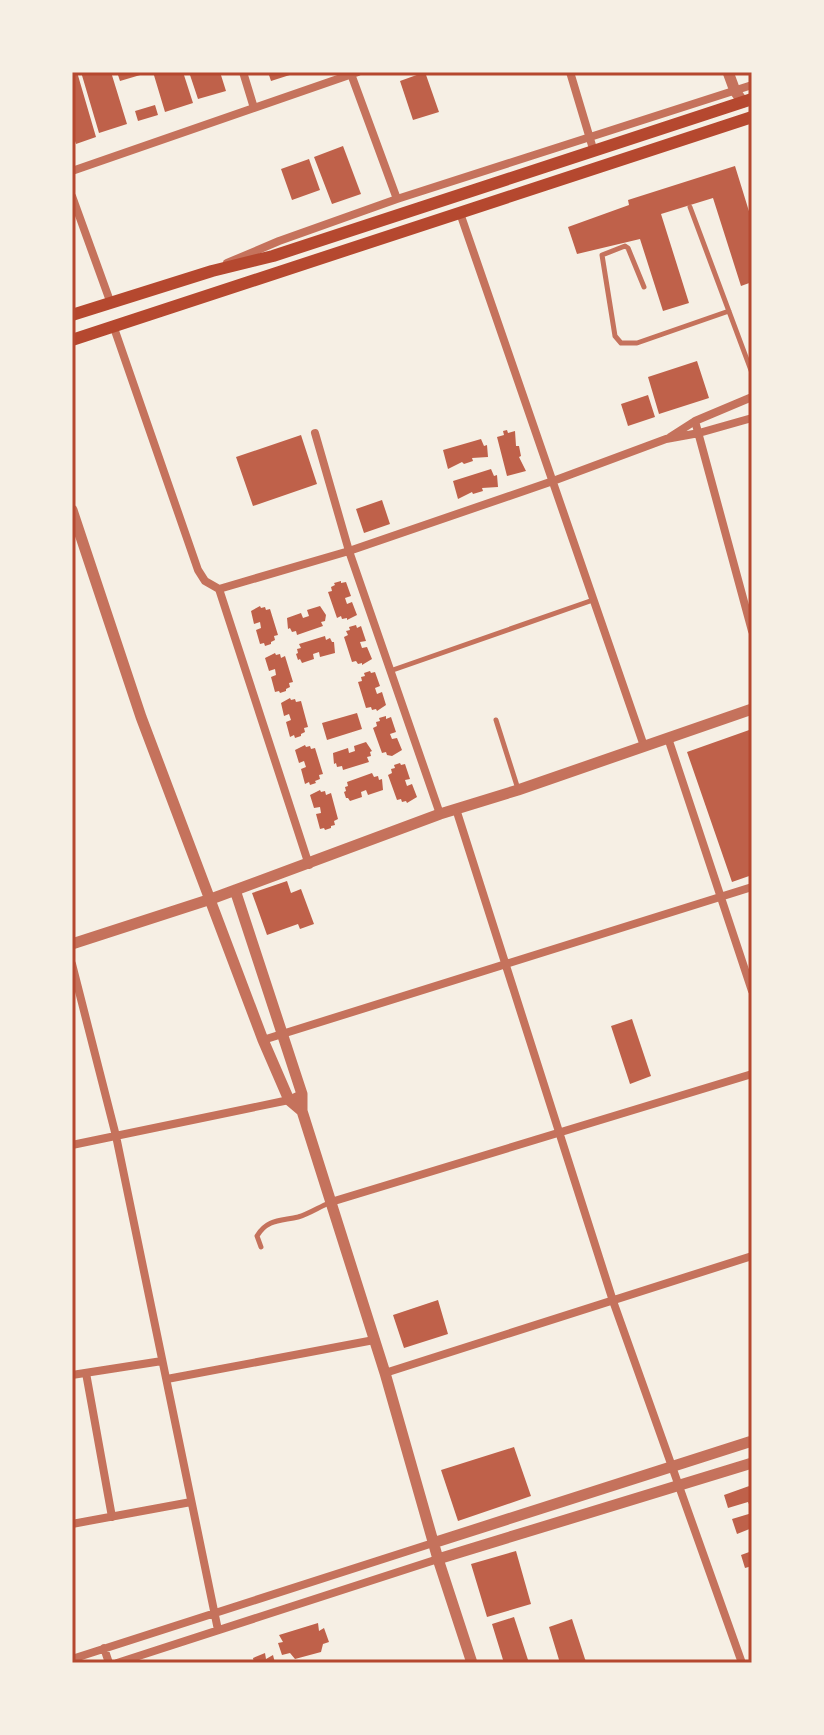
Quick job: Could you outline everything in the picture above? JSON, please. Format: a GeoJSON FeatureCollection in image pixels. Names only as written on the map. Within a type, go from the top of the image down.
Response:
{"type":"FeatureCollection","features":[{"type":"Feature","properties":{"kind":"main road"},"geometry":{"type":"LineString","coordinates":[[72,315],[212,271],[273,256],[594,152],[743,97],[752,117],[72,340]]}},
{"type":"Feature","properties":{"kind":"street"},"geometry":{"type":"LineString","coordinates":[[243,72],[254,108]]}},
{"type":"Feature","properties":{"kind":"street"},"geometry":{"type":"LineString","coordinates":[[570,72],[594,152]]}},
{"type":"Feature","properties":{"kind":"street"},"geometry":{"type":"LineString","coordinates":[[728,72],[743,97]]}},
{"type":"Feature","properties":{"kind":"street"},"geometry":{"type":"LineString","coordinates":[[72,171],[354,73],[397,199]]}},
{"type":"Feature","properties":{"kind":"street"},"geometry":{"type":"LineString","coordinates":[[212,271],[279,241],[397,199],[590,138],[743,97],[752,85]]}},
{"type":"Feature","properties":{"kind":"street"},"geometry":{"type":"LineString","coordinates":[[72,196],[110,301]]}},
{"type":"Feature","properties":{"kind":"street"},"geometry":{"type":"LineString","coordinates":[[460,213],[644,746]]}},
{"type":"Feature","properties":{"kind":"street"},"geometry":{"type":"LineString","coordinates":[[113,325],[198,570],[205,581],[219,589],[309,865]]}},
{"type":"Feature","properties":{"kind":"street"},"geometry":{"type":"LineString","coordinates":[[666,439],[695,421],[752,397]]}},
{"type":"Feature","properties":{"kind":"street"},"geometry":{"type":"LineString","coordinates":[[219,589],[349,551],[666,439],[752,418]]}},
{"type":"Feature","properties":{"kind":"street"},"geometry":{"type":"LineString","coordinates":[[695,421],[752,631]]}},
{"type":"Feature","properties":{"kind":"street"},"geometry":{"type":"LineString","coordinates":[[315,433],[349,551],[440,814]]}},
{"type":"Feature","properties":{"kind":"street"},"geometry":{"type":"LineString","coordinates":[[72,510],[141,717],[263,1040],[289,1100],[302,1111]]}},
{"type":"Feature","properties":{"kind":"street"},"geometry":{"type":"LineString","coordinates":[[72,944],[211,899],[440,814],[752,709]]}},
{"type":"Feature","properties":{"kind":"street"},"geometry":{"type":"LineString","coordinates":[[668,738],[752,991]]}},
{"type":"Feature","properties":{"kind":"street"},"geometry":{"type":"LineString","coordinates":[[456,809],[613,1301],[742,1663]]}},
{"type":"Feature","properties":{"kind":"street"},"geometry":{"type":"LineString","coordinates":[[263,1040],[752,887]]}},
{"type":"Feature","properties":{"kind":"street"},"geometry":{"type":"LineString","coordinates":[[235,890],[302,1094],[302,1111],[328,1203],[385,1373],[433,1543],[472,1663]]}},
{"type":"Feature","properties":{"kind":"street"},"geometry":{"type":"LineString","coordinates":[[72,966],[116,1136],[218,1630]]}},
{"type":"Feature","properties":{"kind":"street"},"geometry":{"type":"LineString","coordinates":[[328,1203],[752,1074]]}},
{"type":"Feature","properties":{"kind":"street"},"geometry":{"type":"LineString","coordinates":[[72,1145],[289,1100],[302,1094]]}},
{"type":"Feature","properties":{"kind":"street"},"geometry":{"type":"LineString","coordinates":[[385,1373],[752,1256]]}},
{"type":"Feature","properties":{"kind":"street"},"geometry":{"type":"LineString","coordinates":[[167,1379],[374,1340]]}},
{"type":"Feature","properties":{"kind":"street"},"geometry":{"type":"LineString","coordinates":[[72,1375],[162,1361]]}},
{"type":"Feature","properties":{"kind":"street"},"geometry":{"type":"LineString","coordinates":[[86,1373],[112,1517]]}},
{"type":"Feature","properties":{"kind":"street"},"geometry":{"type":"LineString","coordinates":[[78,1659],[213,1612],[752,1441]]}},
{"type":"Feature","properties":{"kind":"street"},"geometry":{"type":"LineString","coordinates":[[117,1663],[438,1559],[752,1463]]}},
{"type":"Feature","properties":{"kind":"street"},"geometry":{"type":"LineString","coordinates":[[72,1524],[191,1502]]}},
{"type":"Feature","properties":{"kind":"street"},"geometry":{"type":"LineString","coordinates":[[104,1648],[109,1663]]}},
{"type":"Feature","properties":{"kind":"lane"},"geometry":{"type":"LineString","coordinates":[[690,207],[752,373]]}},
{"type":"Feature","properties":{"kind":"lane"},"geometry":{"type":"LineString","coordinates":[[644,287],[628,248],[625,246],[602,255],[615,336],[621,343],[637,343],[729,311]]}},
{"type":"Feature","properties":{"kind":"lane"},"geometry":{"type":"LineString","coordinates":[[390,671],[593,600]]}},
{"type":"Feature","properties":{"kind":"lane"},"geometry":{"type":"LineString","coordinates":[[496,720],[518,790]]}},
{"type":"Feature","properties":{"kind":"lane"},"geometry":{"type":"LineString","coordinates":[[261,1247],[257,1236],[265,1226],[306,1214],[328,1203]]}},
{"type":"Feature","properties":{"kind":"building"},"geometry":{"type":"Polygon","coordinates":[[[72,72],[77,72],[96,137],[76,144],[72,132],[72,72]]]}},
{"type":"Feature","properties":{"kind":"building"},"geometry":{"type":"Polygon","coordinates":[[[81,72],[111,72],[127,124],[99,133],[81,72]]]}},
{"type":"Feature","properties":{"kind":"building"},"geometry":{"type":"Polygon","coordinates":[[[117,72],[147,72],[147,73],[120,81],[117,72]]]}},
{"type":"Feature","properties":{"kind":"building"},"geometry":{"type":"Polygon","coordinates":[[[153,72],[183,72],[193,103],[165,112],[153,72]]]}},
{"type":"Feature","properties":{"kind":"building"},"geometry":{"type":"Polygon","coordinates":[[[189,72],[220,72],[226,91],[198,99],[189,72]]]}},
{"type":"Feature","properties":{"kind":"building"},"geometry":{"type":"Polygon","coordinates":[[[268,72],[296,72],[296,73],[271,81],[268,72]]]}},
{"type":"Feature","properties":{"kind":"building"},"geometry":{"type":"Polygon","coordinates":[[[425,72],[439,112],[413,120],[400,81],[425,72]]]}},
{"type":"Feature","properties":{"kind":"building"},"geometry":{"type":"Polygon","coordinates":[[[155,105],[158,115],[138,121],[135,111],[155,105]]]}},
{"type":"Feature","properties":{"kind":"building"},"geometry":{"type":"Polygon","coordinates":[[[343,146],[361,194],[332,204],[314,157],[343,146]]]}},
{"type":"Feature","properties":{"kind":"building"},"geometry":{"type":"Polygon","coordinates":[[[309,159],[320,190],[292,200],[281,169],[309,159]]]}},
{"type":"Feature","properties":{"kind":"building"},"geometry":{"type":"Polygon","coordinates":[[[735,166],[752,221],[752,282],[741,286],[713,198],[661,214],[689,303],[663,311],[640,239],[577,254],[568,227],[629,205],[628,200],[735,166]]]}},
{"type":"Feature","properties":{"kind":"building"},"geometry":{"type":"Polygon","coordinates":[[[697,361],[709,398],[659,414],[648,377],[697,361]]]}},
{"type":"Feature","properties":{"kind":"building"},"geometry":{"type":"Polygon","coordinates":[[[648,395],[655,417],[628,426],[621,404],[648,395]]]}},
{"type":"Feature","properties":{"kind":"building"},"geometry":{"type":"Polygon","coordinates":[[[507,430],[508,433],[515,431],[519,457],[526,471],[507,476],[497,437],[507,430]]]}},
{"type":"Feature","properties":{"kind":"building"},"geometry":{"type":"Polygon","coordinates":[[[301,435],[317,484],[253,506],[236,457],[301,435]]]}},
{"type":"Feature","properties":{"kind":"building"},"geometry":{"type":"Polygon","coordinates":[[[481,439],[484,446],[487,445],[488,457],[472,458],[473,461],[462,462],[448,469],[443,450],[481,439]]]}},
{"type":"Feature","properties":{"kind":"building"},"geometry":{"type":"Polygon","coordinates":[[[491,469],[494,476],[497,475],[498,487],[482,488],[483,491],[472,492],[458,499],[453,481],[491,469]]]}},
{"type":"Feature","properties":{"kind":"building"},"geometry":{"type":"Polygon","coordinates":[[[382,500],[390,524],[364,533],[356,509],[382,500]]]}},
{"type":"Feature","properties":{"kind":"building"},"geometry":{"type":"Polygon","coordinates":[[[346,582],[351,596],[345,598],[347,604],[352,602],[357,615],[347,620],[341,616],[337,618],[328,592],[332,591],[334,583],[346,582]]]}},
{"type":"Feature","properties":{"kind":"building"},"geometry":{"type":"Polygon","coordinates":[[[260,606],[270,609],[278,635],[265,646],[264,643],[260,644],[256,630],[261,628],[260,622],[254,624],[251,611],[260,606]]]}},
{"type":"Feature","properties":{"kind":"building"},"geometry":{"type":"Polygon","coordinates":[[[320,606],[326,615],[325,621],[321,622],[323,626],[297,635],[296,631],[288,629],[287,618],[301,613],[303,618],[309,616],[307,610],[320,606]]]}},
{"type":"Feature","properties":{"kind":"building"},"geometry":{"type":"Polygon","coordinates":[[[356,625],[357,628],[361,626],[366,641],[360,642],[362,648],[367,647],[372,659],[362,665],[352,662],[344,637],[348,635],[346,631],[350,630],[349,627],[356,625]]]}},
{"type":"Feature","properties":{"kind":"building"},"geometry":{"type":"Polygon","coordinates":[[[325,636],[326,640],[330,638],[334,642],[335,653],[320,657],[319,652],[313,654],[314,659],[302,663],[298,660],[299,644],[325,636]]]}},
{"type":"Feature","properties":{"kind":"building"},"geometry":{"type":"Polygon","coordinates":[[[280,654],[281,658],[285,656],[293,682],[280,693],[275,692],[271,677],[276,675],[275,669],[269,671],[265,658],[280,654]]]}},
{"type":"Feature","properties":{"kind":"building"},"geometry":{"type":"Polygon","coordinates":[[[375,672],[380,686],[375,688],[377,694],[382,692],[386,705],[377,711],[366,708],[358,682],[362,681],[364,673],[375,672]]]}},
{"type":"Feature","properties":{"kind":"building"},"geometry":{"type":"Polygon","coordinates":[[[290,698],[301,701],[308,727],[295,738],[294,735],[290,737],[286,722],[291,720],[289,714],[284,716],[281,703],[290,698]]]}},
{"type":"Feature","properties":{"kind":"building"},"geometry":{"type":"Polygon","coordinates":[[[357,713],[362,729],[327,740],[322,723],[357,713]]]}},
{"type":"Feature","properties":{"kind":"building"},"geometry":{"type":"Polygon","coordinates":[[[386,716],[386,719],[391,717],[396,732],[390,734],[392,739],[397,738],[402,750],[392,756],[382,753],[373,728],[380,721],[379,718],[386,716]]]}},
{"type":"Feature","properties":{"kind":"building"},"geometry":{"type":"Polygon","coordinates":[[[752,729],[752,875],[732,882],[687,752],[752,729]]]}},
{"type":"Feature","properties":{"kind":"building"},"geometry":{"type":"Polygon","coordinates":[[[366,742],[372,751],[371,756],[367,757],[369,762],[343,770],[342,766],[334,764],[333,753],[348,748],[349,753],[355,751],[354,746],[366,742]]]}},
{"type":"Feature","properties":{"kind":"building"},"geometry":{"type":"Polygon","coordinates":[[[305,745],[315,748],[323,774],[310,785],[309,782],[305,784],[301,769],[306,767],[304,761],[299,763],[295,750],[305,745]]]}},
{"type":"Feature","properties":{"kind":"building"},"geometry":{"type":"Polygon","coordinates":[[[405,764],[410,779],[405,780],[407,786],[412,784],[417,797],[407,803],[397,800],[388,775],[395,768],[394,765],[405,764]]]}},
{"type":"Feature","properties":{"kind":"building"},"geometry":{"type":"Polygon","coordinates":[[[372,773],[379,780],[382,779],[383,790],[368,795],[366,790],[361,792],[362,797],[350,801],[346,798],[347,782],[372,773]]]}},
{"type":"Feature","properties":{"kind":"building"},"geometry":{"type":"Polygon","coordinates":[[[325,791],[326,795],[331,793],[338,819],[334,821],[335,825],[325,830],[320,829],[316,814],[321,813],[320,807],[314,808],[310,795],[325,791]]]}},
{"type":"Feature","properties":{"kind":"building"},"geometry":{"type":"Polygon","coordinates":[[[287,881],[291,893],[301,889],[314,924],[300,929],[298,924],[267,935],[252,893],[287,881]]]}},
{"type":"Feature","properties":{"kind":"building"},"geometry":{"type":"Polygon","coordinates":[[[632,1019],[651,1076],[630,1084],[611,1026],[632,1019]]]}},
{"type":"Feature","properties":{"kind":"building"},"geometry":{"type":"Polygon","coordinates":[[[438,1300],[448,1334],[404,1348],[393,1315],[438,1300]]]}},
{"type":"Feature","properties":{"kind":"building"},"geometry":{"type":"Polygon","coordinates":[[[514,1447],[531,1496],[458,1521],[441,1470],[514,1447]]]}},
{"type":"Feature","properties":{"kind":"building"},"geometry":{"type":"Polygon","coordinates":[[[752,1485],[752,1511],[748,1502],[728,1508],[724,1495],[752,1485]]]}},
{"type":"Feature","properties":{"kind":"building"},"geometry":{"type":"Polygon","coordinates":[[[752,1513],[752,1528],[737,1534],[732,1519],[752,1513]]]}},
{"type":"Feature","properties":{"kind":"building"},"geometry":{"type":"Polygon","coordinates":[[[516,1551],[531,1604],[487,1617],[471,1564],[516,1551]]]}},
{"type":"Feature","properties":{"kind":"building"},"geometry":{"type":"Polygon","coordinates":[[[752,1551],[752,1566],[745,1568],[741,1555],[752,1551]]]}},
{"type":"Feature","properties":{"kind":"building"},"geometry":{"type":"Polygon","coordinates":[[[514,1617],[529,1663],[504,1663],[492,1624],[514,1617]]]}},
{"type":"Feature","properties":{"kind":"building"},"geometry":{"type":"Polygon","coordinates":[[[572,1619],[587,1663],[560,1663],[549,1627],[572,1619]]]}},
{"type":"Feature","properties":{"kind":"building"},"geometry":{"type":"Polygon","coordinates":[[[318,1623],[319,1631],[324,1628],[329,1642],[323,1644],[321,1652],[295,1659],[290,1653],[282,1655],[278,1643],[283,1642],[279,1635],[318,1623]]]}},
{"type":"Feature","properties":{"kind":"building"},"geometry":{"type":"Polygon","coordinates":[[[265,1653],[266,1659],[273,1655],[275,1663],[254,1663],[253,1658],[265,1653]]]}}]}
